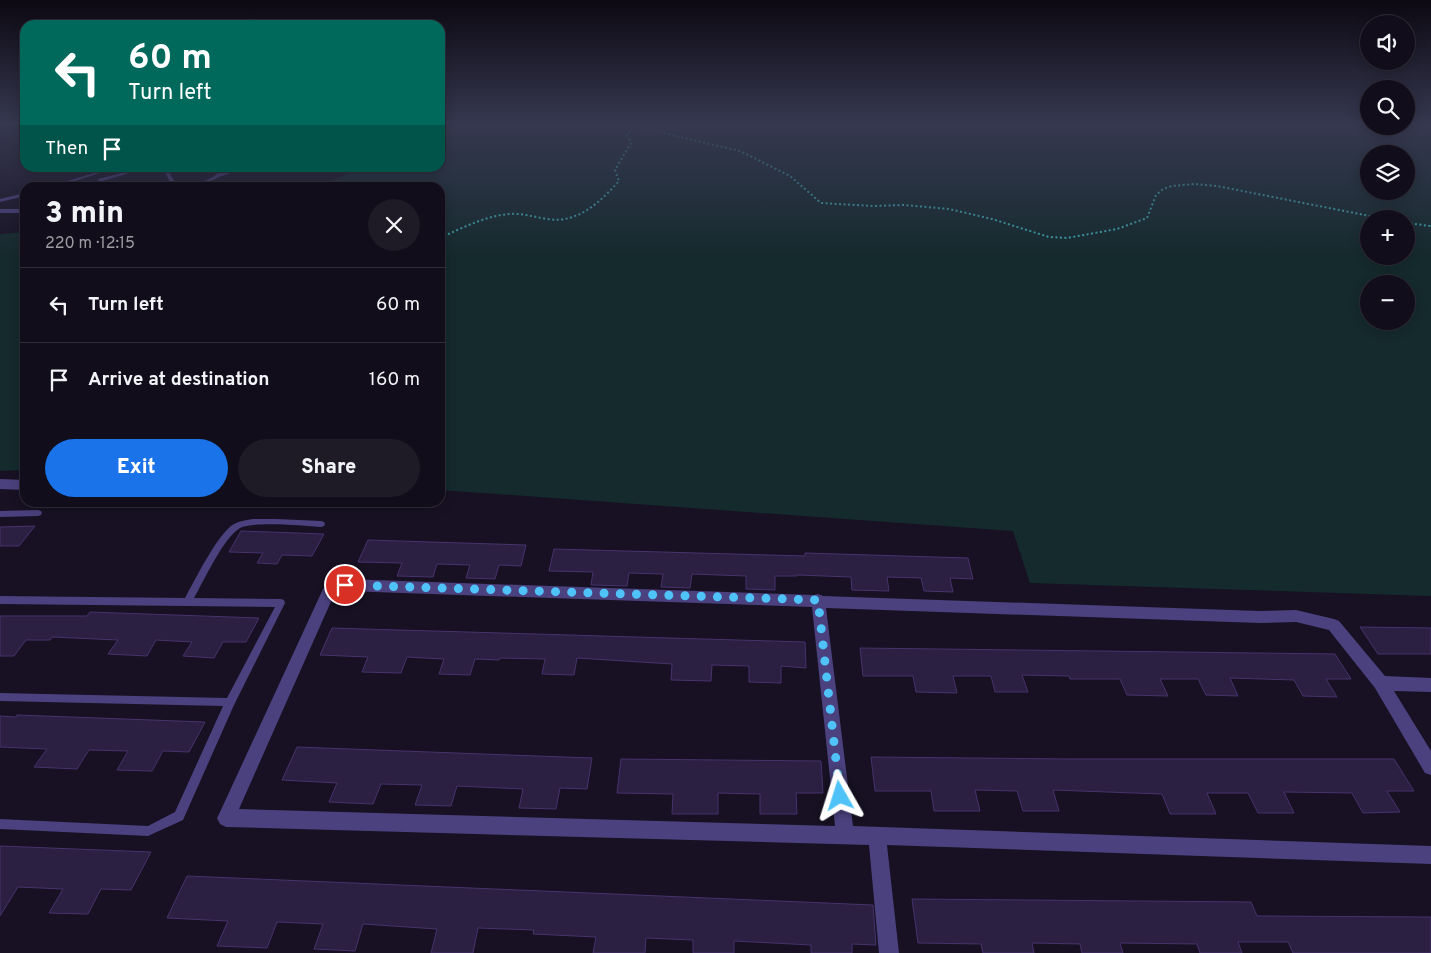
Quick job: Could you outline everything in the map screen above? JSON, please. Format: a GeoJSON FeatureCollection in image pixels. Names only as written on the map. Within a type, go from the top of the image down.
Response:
{"type":"FeatureCollection","features":[{"type":"Feature","properties":{"kind":"street"},"geometry":{"type":"LineString","coordinates":[[0,484],[20,485]]}},
{"type":"Feature","properties":{"kind":"street"},"geometry":{"type":"LineString","coordinates":[[1431,767],[1382,683],[1334,625],[1296,616],[1260,617],[818,600],[345,585],[328,593],[226,818],[845,835],[1431,855]]}},
{"type":"Feature","properties":{"kind":"street"},"geometry":{"type":"LineString","coordinates":[[818,600],[845,835]]}},
{"type":"Feature","properties":{"kind":"street"},"geometry":{"type":"LineString","coordinates":[[1382,683],[1431,685]]}},
{"type":"Feature","properties":{"kind":"street"},"geometry":{"type":"LineString","coordinates":[[877,836],[889,953]]}},
{"type":"Feature","properties":{"kind":"lane"},"geometry":{"type":"LineString","coordinates":[[66,182],[100,172]]}},
{"type":"Feature","properties":{"kind":"lane"},"geometry":{"type":"LineString","coordinates":[[101,182],[100,180],[129,172]]}},
{"type":"Feature","properties":{"kind":"lane"},"geometry":{"type":"LineString","coordinates":[[215,178],[222,172]]}},
{"type":"Feature","properties":{"kind":"lane"},"geometry":{"type":"LineString","coordinates":[[206,182],[232,172]]}},
{"type":"Feature","properties":{"kind":"lane"},"geometry":{"type":"LineString","coordinates":[[0,201],[20,195]]}},
{"type":"Feature","properties":{"kind":"lane"},"geometry":{"type":"LineString","coordinates":[[0,211],[20,211]]}},
{"type":"Feature","properties":{"kind":"lane"},"geometry":{"type":"LineString","coordinates":[[0,514],[38,513]]}},
{"type":"Feature","properties":{"kind":"lane"},"geometry":{"type":"LineString","coordinates":[[187,602],[227,535],[238,525],[257,522],[321,524]]}},
{"type":"Feature","properties":{"kind":"lane"},"geometry":{"type":"LineString","coordinates":[[0,600],[281,603],[230,702],[179,816],[148,831],[0,824]]}},
{"type":"Feature","properties":{"kind":"lane"},"geometry":{"type":"LineString","coordinates":[[0,697],[230,702]]}},
{"type":"Feature","properties":{"kind":"path"},"geometry":{"type":"LineString","coordinates":[[445,236],[492,217],[505,214],[522,213],[550,220],[573,218],[591,209],[619,181],[615,169]]}},
{"type":"Feature","properties":{"kind":"path"},"geometry":{"type":"LineString","coordinates":[[777,169],[790,176],[821,203],[911,205],[949,209],[992,219],[1049,236],[1067,238],[1116,229],[1148,218],[1158,192],[1168,186],[1186,184],[1224,186],[1233,190],[1360,214]]}},
{"type":"Feature","properties":{"kind":"path"},"geometry":{"type":"LineString","coordinates":[[1415,223],[1431,226]]}},
{"type":"Feature","properties":{"kind":"green space"},"geometry":{"type":"Polygon","coordinates":[[[445,169],[1360,169],[1360,200],[1415,200],[1415,169],[1431,169],[1431,596],[1030,583],[1013,531],[445,490],[445,182],[328,182],[352,172],[445,172],[445,169]]]}},
{"type":"Feature","properties":{"kind":"green space"},"geometry":{"type":"Polygon","coordinates":[[[20,232],[20,470],[0,471],[0,234],[20,232]]]}},
{"type":"Feature","properties":{"kind":"building"},"geometry":{"type":"Polygon","coordinates":[[[35,526],[19,546],[0,546],[0,527],[35,526]]]}},
{"type":"Feature","properties":{"kind":"building"},"geometry":{"type":"Polygon","coordinates":[[[241,531],[324,534],[312,556],[282,555],[277,564],[257,563],[263,553],[229,552],[241,531]]]}},
{"type":"Feature","properties":{"kind":"building"},"geometry":{"type":"Polygon","coordinates":[[[368,540],[526,545],[521,566],[499,565],[495,579],[466,578],[470,565],[437,564],[433,577],[397,576],[402,563],[358,562],[368,540]]]}},
{"type":"Feature","properties":{"kind":"building"},"geometry":{"type":"Polygon","coordinates":[[[554,549],[805,556],[805,553],[968,558],[973,579],[950,578],[953,592],[924,591],[921,578],[887,577],[889,591],[852,590],[851,577],[797,575],[775,576],[775,590],[746,589],[746,576],[692,574],[690,588],[661,587],[663,574],[629,573],[627,586],[591,585],[593,572],[549,571],[554,549]]]}},
{"type":"Feature","properties":{"kind":"building"},"geometry":{"type":"Polygon","coordinates":[[[90,612],[259,618],[246,642],[223,642],[214,658],[183,656],[192,642],[156,640],[147,656],[108,654],[118,640],[52,637],[50,640],[26,640],[14,656],[0,656],[0,616],[87,616],[90,612]]]}},
{"type":"Feature","properties":{"kind":"building"},"geometry":{"type":"Polygon","coordinates":[[[1360,627],[1431,628],[1431,654],[1378,654],[1360,627]]]}},
{"type":"Feature","properties":{"kind":"building"},"geometry":{"type":"Polygon","coordinates":[[[332,628],[805,642],[806,668],[781,666],[781,683],[749,682],[749,666],[712,665],[711,681],[671,680],[672,664],[577,658],[574,675],[542,674],[545,659],[500,658],[499,660],[475,659],[470,675],[439,674],[444,659],[407,657],[401,673],[362,672],[368,657],[320,655],[332,628]]]}},
{"type":"Feature","properties":{"kind":"building"},"geometry":{"type":"Polygon","coordinates":[[[860,648],[1335,654],[1351,679],[1326,679],[1337,697],[1303,696],[1294,680],[1230,678],[1238,696],[1206,695],[1198,679],[1160,679],[1168,696],[1127,695],[1120,679],[1070,679],[1069,676],[1022,675],[1028,692],[995,692],[991,676],[953,676],[957,693],[916,692],[913,676],[863,676],[860,648]]]}},
{"type":"Feature","properties":{"kind":"building"},"geometry":{"type":"Polygon","coordinates":[[[17,715],[205,722],[189,752],[163,751],[152,771],[117,770],[128,751],[89,750],[77,769],[34,767],[47,749],[0,747],[0,716],[16,717],[17,715]]]}},
{"type":"Feature","properties":{"kind":"building"},"geometry":{"type":"Polygon","coordinates":[[[297,747],[592,758],[587,789],[560,788],[556,809],[519,808],[523,789],[457,786],[451,806],[415,805],[422,785],[381,784],[373,804],[329,802],[337,783],[282,780],[297,747]]]}},
{"type":"Feature","properties":{"kind":"building"},"geometry":{"type":"Polygon","coordinates":[[[871,757],[1394,759],[1414,791],[1387,791],[1400,812],[1363,813],[1352,793],[1284,792],[1294,813],[1258,813],[1248,793],[1207,793],[1216,814],[1170,814],[1162,794],[1053,790],[1059,811],[1023,811],[1017,791],[975,790],[980,811],[934,811],[931,791],[875,791],[871,757]]]}},
{"type":"Feature","properties":{"kind":"building"},"geometry":{"type":"Polygon","coordinates":[[[621,759],[821,761],[823,793],[796,793],[797,814],[760,814],[760,794],[718,793],[718,814],[672,814],[673,794],[617,793],[621,759]]]}},
{"type":"Feature","properties":{"kind":"building"},"geometry":{"type":"Polygon","coordinates":[[[0,846],[151,852],[131,890],[101,889],[88,914],[49,913],[63,889],[18,887],[0,916],[0,846]]]}},
{"type":"Feature","properties":{"kind":"building"},"geometry":{"type":"Polygon","coordinates":[[[187,876],[873,905],[876,945],[852,944],[852,953],[811,953],[811,945],[734,941],[734,953],[693,953],[693,940],[646,938],[645,953],[593,953],[596,937],[533,934],[534,930],[478,928],[473,953],[431,953],[437,929],[363,924],[355,951],[314,949],[323,924],[277,922],[267,948],[217,946],[228,921],[167,918],[187,876]]]}},
{"type":"Feature","properties":{"kind":"building"},"geometry":{"type":"Polygon","coordinates":[[[912,899],[1251,902],[1257,916],[1431,917],[1431,953],[1293,953],[1288,942],[1238,942],[1242,953],[1200,953],[1197,944],[1120,943],[1123,953],[1082,953],[1080,944],[1032,943],[1034,953],[983,953],[981,944],[918,943],[912,899]]]}},
{"type":"Feature","properties":{"kind":"route"},"geometry":{"type":"LineString","coordinates":[[345,585],[818,600],[840,796]]}}]}
